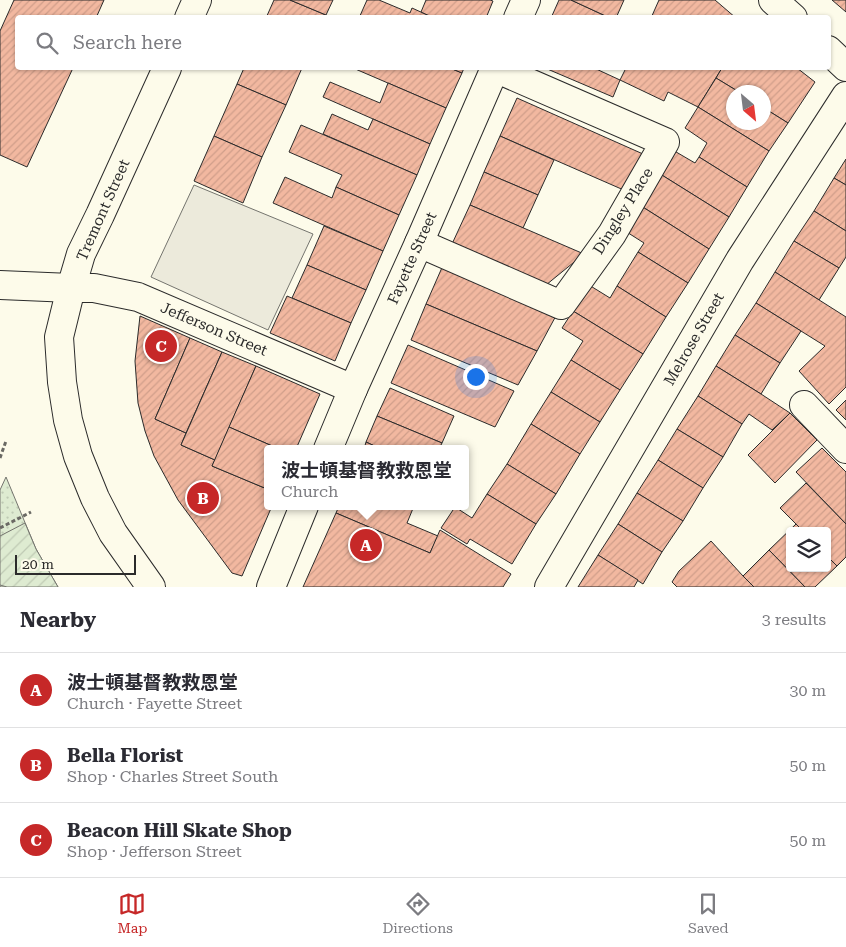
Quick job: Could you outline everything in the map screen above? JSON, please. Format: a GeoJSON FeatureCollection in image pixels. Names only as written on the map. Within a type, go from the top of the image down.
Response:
{"type":"FeatureCollection","features":[{"type":"Feature","properties":{"kind":"street"},"geometry":{"type":"LineString","coordinates":[[190,15],[197,0]]}},
{"type":"Feature","properties":{"kind":"street"},"geometry":{"type":"LineString","coordinates":[[519,15],[526,0]]}},
{"type":"Feature","properties":{"kind":"street"},"geometry":{"type":"LineString","coordinates":[[773,0],[790,15]]}},
{"type":"Feature","properties":{"kind":"street"},"geometry":{"type":"LineString","coordinates":[[831,53],[846,67]]}},
{"type":"Feature","properties":{"kind":"street","name":"Tremont Street"},"geometry":{"type":"LineString","coordinates":[[151,587],[113,533],[95,498],[78,456],[70,428],[62,382],[59,337],[70,288],[81,254],[165,70]]}},
{"type":"Feature","properties":{"kind":"street","name":"Fayette Street"},"geometry":{"type":"LineString","coordinates":[[330,445],[494,70]]}},
{"type":"Feature","properties":{"kind":"street","name":"Dingley Place"},"geometry":{"type":"LineString","coordinates":[[419,243],[561,304],[612,234],[665,142],[500,70]]}},
{"type":"Feature","properties":{"kind":"street","name":"Melrose Street"},"geometry":{"type":"LineString","coordinates":[[549,587],[740,260],[846,96]]}},
{"type":"Feature","properties":{"kind":"street"},"geometry":{"type":"LineString","coordinates":[[0,285],[70,288]]}},
{"type":"Feature","properties":{"kind":"street","name":"Jefferson Street"},"geometry":{"type":"LineString","coordinates":[[70,288],[94,288],[138,297],[353,389]]}},
{"type":"Feature","properties":{"kind":"street"},"geometry":{"type":"LineString","coordinates":[[804,405],[846,448]]}},
{"type":"Feature","properties":{"kind":"street"},"geometry":{"type":"LineString","coordinates":[[271,587],[302,510]]}},
{"type":"Feature","properties":{"kind":"path"},"geometry":{"type":"LineString","coordinates":[[0,458],[6,441]]}},
{"type":"Feature","properties":{"kind":"path"},"geometry":{"type":"LineString","coordinates":[[0,528],[31,512]]}},
{"type":"Feature","properties":{"kind":"green space"},"geometry":{"type":"Polygon","coordinates":[[[6,477],[36,549],[58,587],[0,587],[0,490],[6,477]]]}},
{"type":"Feature","properties":{"kind":"green space"},"geometry":{"type":"Polygon","coordinates":[[[25,523],[36,549],[58,587],[7,587],[0,585],[0,536],[25,523]]]}},
{"type":"Feature","properties":{"kind":"shaded area"},"geometry":{"type":"Polygon","coordinates":[[[194,185],[313,234],[268,330],[151,277],[194,185]]]}},
{"type":"Feature","properties":{"kind":"building"},"geometry":{"type":"Polygon","coordinates":[[[14,0],[104,0],[97,15],[15,15],[15,70],[72,70],[27,167],[0,155],[0,31],[14,0]]]}},
{"type":"Feature","properties":{"kind":"building"},"geometry":{"type":"Polygon","coordinates":[[[274,0],[290,0],[326,15],[267,15],[274,0]]]}},
{"type":"Feature","properties":{"kind":"building"},"geometry":{"type":"Polygon","coordinates":[[[290,0],[333,0],[326,15],[290,0]]]}},
{"type":"Feature","properties":{"kind":"building"},"geometry":{"type":"Polygon","coordinates":[[[367,0],[379,0],[410,13],[412,8],[427,15],[360,15],[367,0]]]}},
{"type":"Feature","properties":{"kind":"building"},"geometry":{"type":"Polygon","coordinates":[[[426,0],[493,1],[487,15],[428,15],[421,12],[426,0]]]}},
{"type":"Feature","properties":{"kind":"building"},"geometry":{"type":"Polygon","coordinates":[[[559,0],[571,0],[604,15],[552,15],[559,0]]]}},
{"type":"Feature","properties":{"kind":"building"},"geometry":{"type":"Polygon","coordinates":[[[571,0],[624,0],[617,15],[604,15],[571,0]]]}},
{"type":"Feature","properties":{"kind":"building"},"geometry":{"type":"Polygon","coordinates":[[[659,0],[715,0],[732,15],[652,15],[659,0]]]}},
{"type":"Feature","properties":{"kind":"building"},"geometry":{"type":"Polygon","coordinates":[[[832,0],[846,0],[846,12],[832,0]]]}},
{"type":"Feature","properties":{"kind":"building"},"geometry":{"type":"Polygon","coordinates":[[[243,70],[301,70],[286,105],[237,84],[243,70]]]}},
{"type":"Feature","properties":{"kind":"building"},"geometry":{"type":"Polygon","coordinates":[[[358,70],[455,70],[462,73],[446,108],[358,70]]]}},
{"type":"Feature","properties":{"kind":"building"},"geometry":{"type":"Polygon","coordinates":[[[550,70],[598,70],[620,80],[613,97],[550,70]]]}},
{"type":"Feature","properties":{"kind":"building"},"geometry":{"type":"Polygon","coordinates":[[[625,70],[721,70],[698,107],[668,92],[664,101],[620,80],[625,70]]]}},
{"type":"Feature","properties":{"kind":"building"},"geometry":{"type":"Polygon","coordinates":[[[721,70],[800,70],[815,82],[788,123],[771,112],[771,85],[728,85],[716,78],[721,70]]]}},
{"type":"Feature","properties":{"kind":"building"},"geometry":{"type":"Polygon","coordinates":[[[716,78],[728,85],[726,124],[698,107],[716,78]]]}},
{"type":"Feature","properties":{"kind":"building"},"geometry":{"type":"Polygon","coordinates":[[[330,82],[380,103],[388,83],[446,108],[430,144],[323,97],[330,82]]]}},
{"type":"Feature","properties":{"kind":"building"},"geometry":{"type":"Polygon","coordinates":[[[237,84],[286,105],[262,157],[214,136],[237,84]]]}},
{"type":"Feature","properties":{"kind":"building"},"geometry":{"type":"Polygon","coordinates":[[[517,98],[643,154],[626,191],[500,136],[517,98]]]}},
{"type":"Feature","properties":{"kind":"building"},"geometry":{"type":"Polygon","coordinates":[[[698,107],[726,124],[726,130],[735,130],[769,151],[747,187],[699,157],[707,143],[685,128],[698,107]]]}},
{"type":"Feature","properties":{"kind":"building"},"geometry":{"type":"Polygon","coordinates":[[[771,112],[788,123],[769,151],[735,130],[771,130],[771,112]]]}},
{"type":"Feature","properties":{"kind":"building"},"geometry":{"type":"Polygon","coordinates":[[[332,114],[368,130],[373,119],[430,144],[417,175],[323,134],[332,114]]]}},
{"type":"Feature","properties":{"kind":"building"},"geometry":{"type":"Polygon","coordinates":[[[301,125],[417,175],[399,215],[336,187],[342,175],[289,152],[301,125]]]}},
{"type":"Feature","properties":{"kind":"building"},"geometry":{"type":"Polygon","coordinates":[[[214,136],[262,157],[243,203],[194,181],[214,136]]]}},
{"type":"Feature","properties":{"kind":"building"},"geometry":{"type":"Polygon","coordinates":[[[500,136],[554,160],[538,195],[484,172],[500,136]]]}},
{"type":"Feature","properties":{"kind":"building"},"geometry":{"type":"Polygon","coordinates":[[[671,149],[695,163],[699,157],[747,187],[729,217],[657,172],[671,149]]]}},
{"type":"Feature","properties":{"kind":"building"},"geometry":{"type":"Polygon","coordinates":[[[846,159],[846,185],[834,178],[846,159]]]}},
{"type":"Feature","properties":{"kind":"building"},"geometry":{"type":"Polygon","coordinates":[[[484,172],[538,195],[523,228],[470,205],[484,172]]]}},
{"type":"Feature","properties":{"kind":"building"},"geometry":{"type":"Polygon","coordinates":[[[657,172],[729,217],[709,249],[638,204],[657,172]]]}},
{"type":"Feature","properties":{"kind":"building"},"geometry":{"type":"Polygon","coordinates":[[[285,177],[332,198],[336,187],[399,215],[383,251],[273,203],[285,177]]]}},
{"type":"Feature","properties":{"kind":"building"},"geometry":{"type":"Polygon","coordinates":[[[834,178],[846,185],[846,231],[814,211],[834,178]]]}},
{"type":"Feature","properties":{"kind":"building"},"geometry":{"type":"Polygon","coordinates":[[[638,204],[709,249],[688,283],[638,252],[644,243],[622,229],[638,204]]]}},
{"type":"Feature","properties":{"kind":"building"},"geometry":{"type":"Polygon","coordinates":[[[470,205],[584,254],[546,285],[452,244],[470,205]]]}},
{"type":"Feature","properties":{"kind":"building"},"geometry":{"type":"Polygon","coordinates":[[[814,211],[846,231],[846,257],[839,268],[794,241],[814,211]]]}},
{"type":"Feature","properties":{"kind":"building"},"geometry":{"type":"Polygon","coordinates":[[[324,226],[383,251],[366,290],[307,265],[324,226]]]}},
{"type":"Feature","properties":{"kind":"building"},"geometry":{"type":"Polygon","coordinates":[[[794,241],[839,268],[819,300],[775,272],[794,241]]]}},
{"type":"Feature","properties":{"kind":"building"},"geometry":{"type":"Polygon","coordinates":[[[638,252],[688,283],[666,317],[617,286],[638,252]]]}},
{"type":"Feature","properties":{"kind":"building"},"geometry":{"type":"Polygon","coordinates":[[[444,263],[558,312],[537,351],[426,304],[444,263]]]}},
{"type":"Feature","properties":{"kind":"building"},"geometry":{"type":"Polygon","coordinates":[[[307,265],[366,290],[351,323],[292,298],[307,265]]]}},
{"type":"Feature","properties":{"kind":"building"},"geometry":{"type":"Polygon","coordinates":[[[775,272],[846,317],[846,387],[829,404],[799,371],[825,346],[756,303],[775,272]]]}},
{"type":"Feature","properties":{"kind":"building"},"geometry":{"type":"Polygon","coordinates":[[[589,285],[610,298],[617,286],[666,317],[643,354],[573,311],[589,285]]]}},
{"type":"Feature","properties":{"kind":"building"},"geometry":{"type":"Polygon","coordinates":[[[287,296],[351,323],[335,361],[270,333],[287,296]]]}},
{"type":"Feature","properties":{"kind":"building"},"geometry":{"type":"Polygon","coordinates":[[[756,303],[801,331],[780,363],[735,335],[756,303]]]}},
{"type":"Feature","properties":{"kind":"building"},"geometry":{"type":"Polygon","coordinates":[[[426,304],[537,351],[518,385],[411,340],[426,304]]]}},
{"type":"Feature","properties":{"kind":"building"},"geometry":{"type":"Polygon","coordinates":[[[573,311],[643,354],[620,390],[571,360],[583,341],[562,328],[573,311]]]}},
{"type":"Feature","properties":{"kind":"building"},"geometry":{"type":"Polygon","coordinates":[[[140,316],[190,338],[155,419],[186,433],[181,445],[215,460],[212,466],[264,488],[264,510],[270,510],[242,576],[232,573],[178,500],[154,456],[138,403],[135,361],[140,316]]]}},
{"type":"Feature","properties":{"kind":"building"},"geometry":{"type":"Polygon","coordinates":[[[735,335],[780,363],[761,394],[716,366],[735,335]]]}},
{"type":"Feature","properties":{"kind":"building"},"geometry":{"type":"Polygon","coordinates":[[[190,338],[222,352],[186,433],[155,419],[190,338]]]}},
{"type":"Feature","properties":{"kind":"building"},"geometry":{"type":"Polygon","coordinates":[[[408,345],[514,391],[495,427],[391,383],[408,345]]]}},
{"type":"Feature","properties":{"kind":"building"},"geometry":{"type":"Polygon","coordinates":[[[222,352],[256,366],[215,460],[181,445],[222,352]]]}},
{"type":"Feature","properties":{"kind":"building"},"geometry":{"type":"Polygon","coordinates":[[[571,360],[620,390],[600,422],[551,392],[571,360]]]}},
{"type":"Feature","properties":{"kind":"building"},"geometry":{"type":"Polygon","coordinates":[[[256,366],[320,394],[298,445],[270,445],[229,427],[256,366]]]}},
{"type":"Feature","properties":{"kind":"building"},"geometry":{"type":"Polygon","coordinates":[[[716,366],[790,413],[772,430],[749,414],[742,424],[698,396],[716,366]]]}},
{"type":"Feature","properties":{"kind":"building"},"geometry":{"type":"Polygon","coordinates":[[[390,388],[454,416],[442,443],[377,416],[390,388]]]}},
{"type":"Feature","properties":{"kind":"building"},"geometry":{"type":"Polygon","coordinates":[[[551,392],[600,422],[580,454],[531,424],[551,392]]]}},
{"type":"Feature","properties":{"kind":"building"},"geometry":{"type":"Polygon","coordinates":[[[698,396],[742,424],[723,457],[677,429],[698,396]]]}},
{"type":"Feature","properties":{"kind":"building"},"geometry":{"type":"Polygon","coordinates":[[[846,400],[846,420],[836,410],[846,400]]]}},
{"type":"Feature","properties":{"kind":"building"},"geometry":{"type":"Polygon","coordinates":[[[790,413],[817,440],[775,483],[748,455],[790,413]]]}},
{"type":"Feature","properties":{"kind":"building"},"geometry":{"type":"Polygon","coordinates":[[[377,416],[442,443],[441,445],[372,445],[366,442],[377,416]]]}},
{"type":"Feature","properties":{"kind":"building"},"geometry":{"type":"Polygon","coordinates":[[[531,424],[580,454],[556,494],[507,464],[531,424]]]}},
{"type":"Feature","properties":{"kind":"building"},"geometry":{"type":"Polygon","coordinates":[[[229,427],[270,445],[264,445],[264,488],[212,466],[229,427]]]}},
{"type":"Feature","properties":{"kind":"building"},"geometry":{"type":"Polygon","coordinates":[[[677,429],[723,457],[703,488],[658,460],[677,429]]]}},
{"type":"Feature","properties":{"kind":"building"},"geometry":{"type":"Polygon","coordinates":[[[822,448],[846,472],[846,524],[796,472],[822,448]]]}},
{"type":"Feature","properties":{"kind":"building"},"geometry":{"type":"Polygon","coordinates":[[[658,460],[703,488],[683,521],[637,493],[658,460]]]}},
{"type":"Feature","properties":{"kind":"building"},"geometry":{"type":"Polygon","coordinates":[[[507,464],[556,494],[536,524],[487,494],[507,464]]]}},
{"type":"Feature","properties":{"kind":"building"},"geometry":{"type":"Polygon","coordinates":[[[806,483],[846,524],[846,557],[837,566],[831,560],[831,527],[799,527],[780,508],[806,483]]]}},
{"type":"Feature","properties":{"kind":"building"},"geometry":{"type":"Polygon","coordinates":[[[637,493],[683,521],[662,552],[618,524],[637,493]]]}},
{"type":"Feature","properties":{"kind":"building"},"geometry":{"type":"Polygon","coordinates":[[[487,494],[536,524],[512,564],[470,539],[467,544],[441,528],[453,510],[460,510],[472,518],[487,494]]]}},
{"type":"Feature","properties":{"kind":"building"},"geometry":{"type":"Polygon","coordinates":[[[337,510],[412,510],[407,523],[438,536],[430,553],[336,513],[337,510]]]}},
{"type":"Feature","properties":{"kind":"building"},"geometry":{"type":"Polygon","coordinates":[[[336,513],[430,553],[440,530],[511,574],[503,587],[303,587],[336,513]]]}},
{"type":"Feature","properties":{"kind":"building"},"geometry":{"type":"Polygon","coordinates":[[[618,524],[662,552],[643,584],[598,555],[618,524]]]}},
{"type":"Feature","properties":{"kind":"building"},"geometry":{"type":"Polygon","coordinates":[[[786,534],[786,567],[769,550],[786,534]]]}},
{"type":"Feature","properties":{"kind":"building"},"geometry":{"type":"Polygon","coordinates":[[[711,541],[754,587],[677,587],[672,582],[679,571],[711,541]]]}},
{"type":"Feature","properties":{"kind":"building"},"geometry":{"type":"Polygon","coordinates":[[[769,550],[786,567],[786,572],[790,572],[805,587],[754,587],[743,576],[769,550]]]}},
{"type":"Feature","properties":{"kind":"building"},"geometry":{"type":"Polygon","coordinates":[[[598,555],[638,580],[634,587],[578,587],[598,555]]]}},
{"type":"Feature","properties":{"kind":"building"},"geometry":{"type":"Polygon","coordinates":[[[831,560],[837,566],[831,572],[831,560]]]}},
{"type":"Feature","properties":{"kind":"building"},"geometry":{"type":"Polygon","coordinates":[[[790,572],[831,572],[815,587],[805,587],[790,572]]]}},
{"type":"Feature","properties":{"kind":"place","name":"Beacon Hill Skate Shop"},"geometry":{"type":"Point","coordinates":[161,346]}},
{"type":"Feature","properties":{"kind":"place","name":"Bella Florist"},"geometry":{"type":"Point","coordinates":[203,498]}},
{"type":"Feature","properties":{"kind":"place","name":"波士頓基督教救恩堂"},"geometry":{"type":"Point","coordinates":[366,545]}}]}
